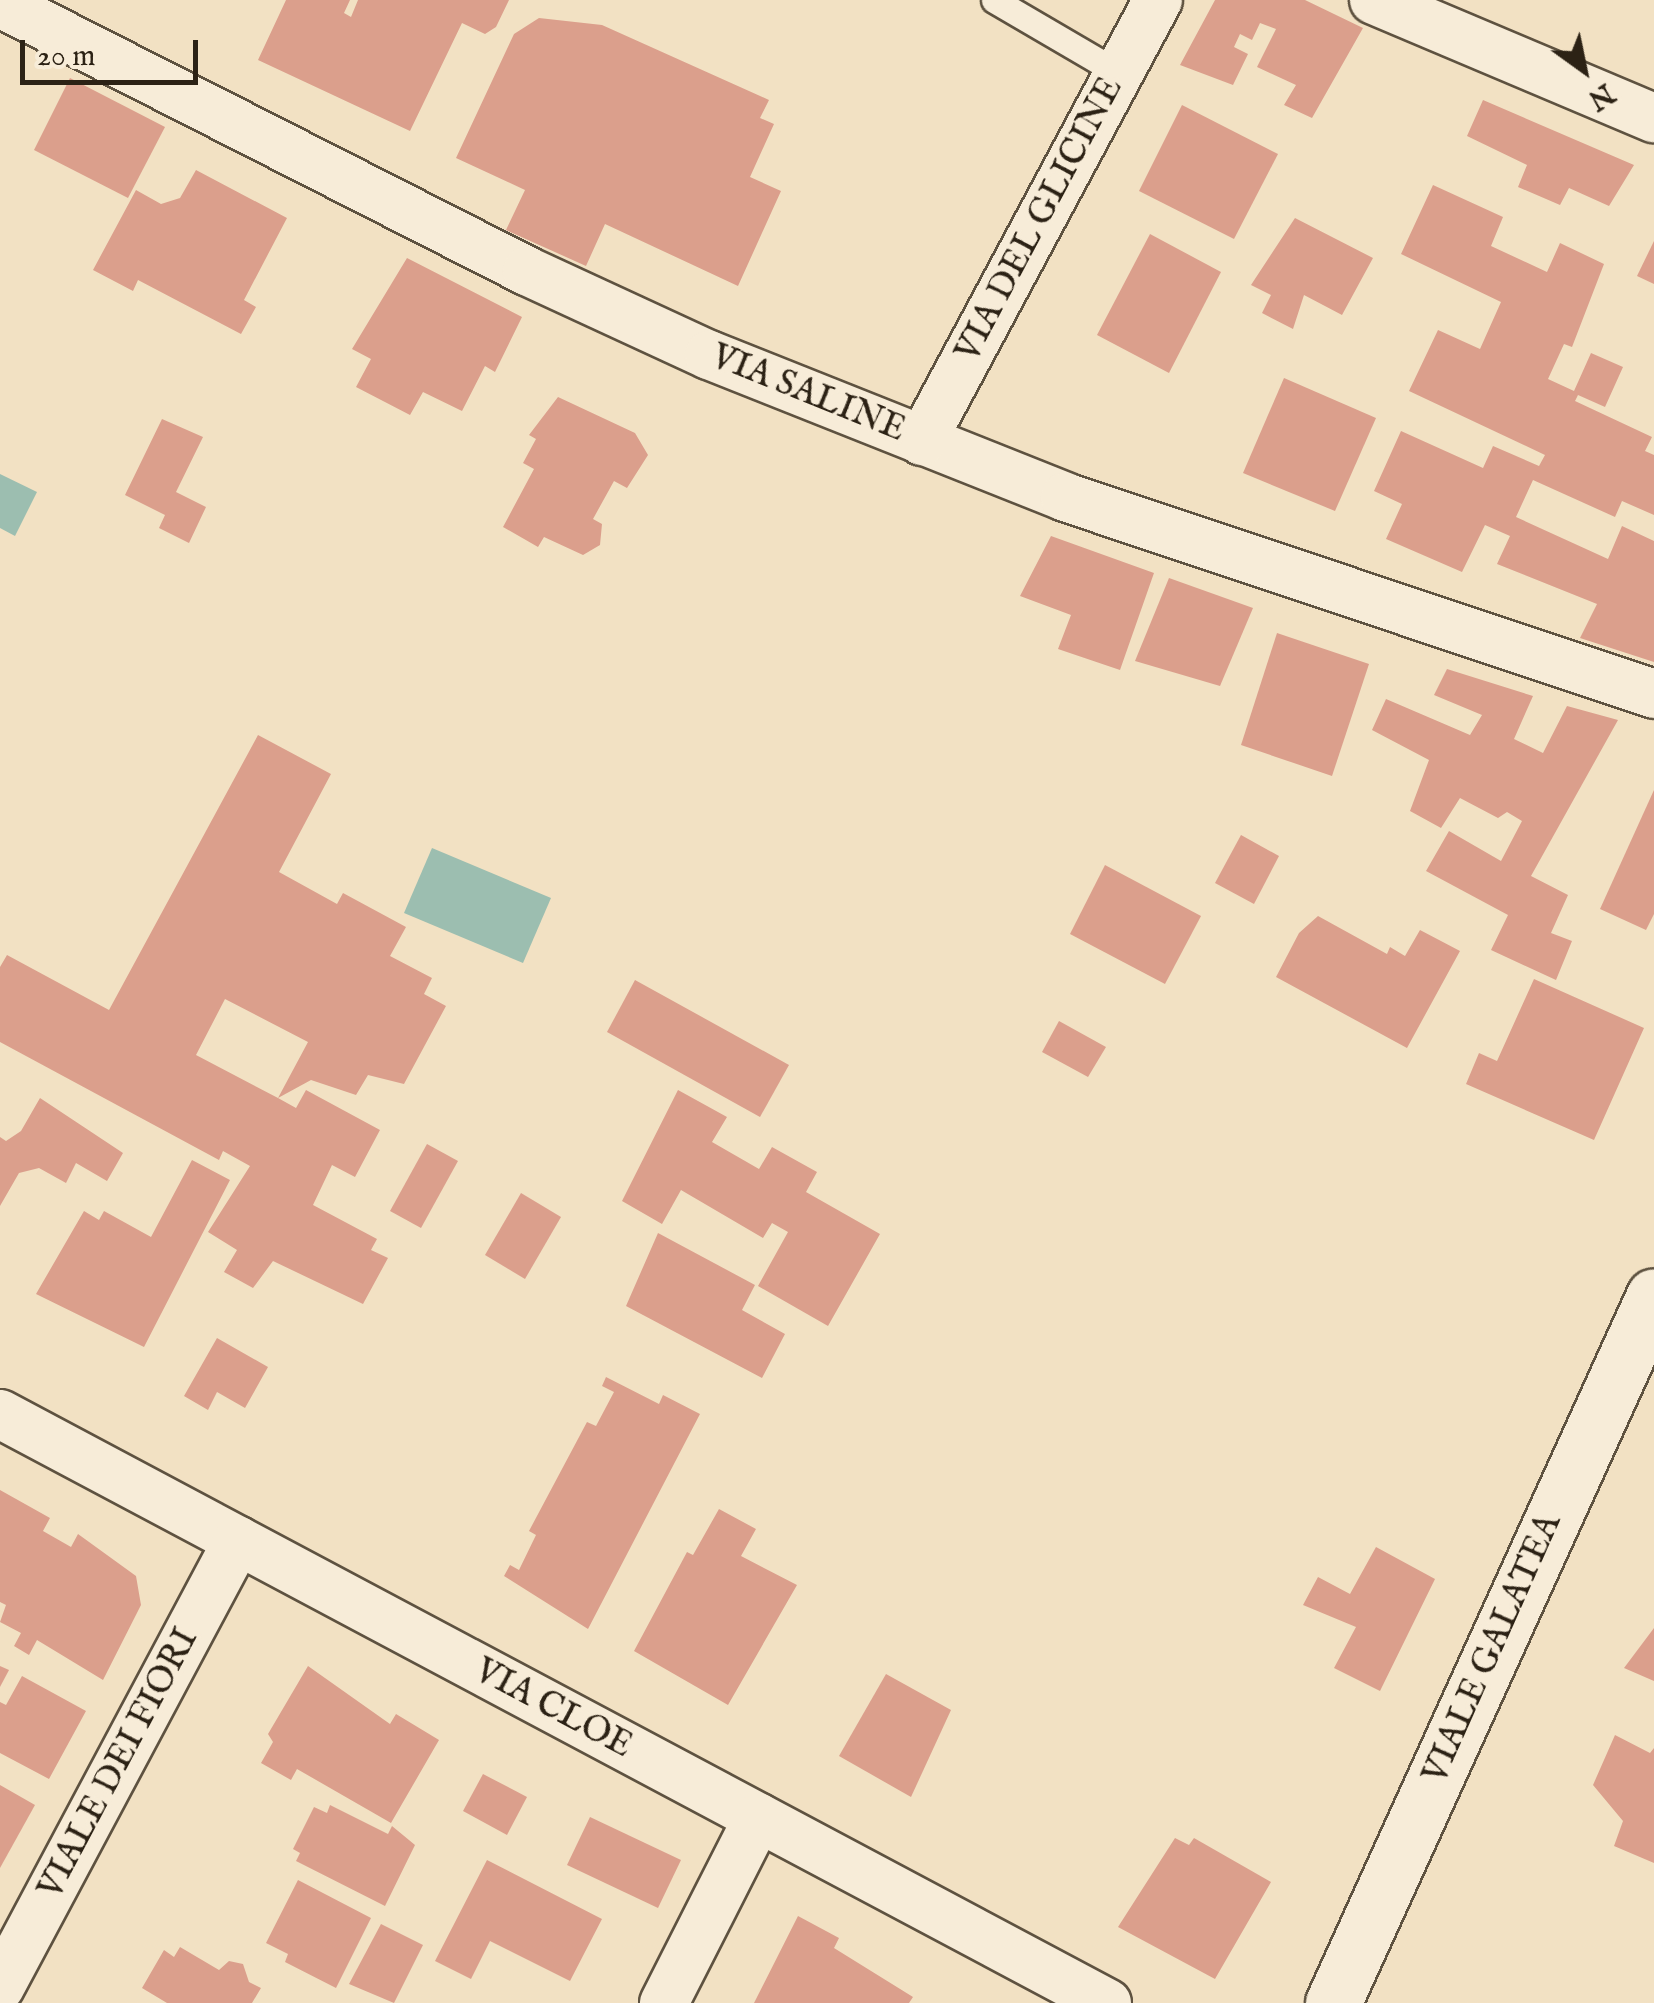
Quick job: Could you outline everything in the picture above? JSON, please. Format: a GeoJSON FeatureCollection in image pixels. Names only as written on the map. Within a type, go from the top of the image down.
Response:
{"type":"FeatureCollection","features":[{"type":"Feature","properties":{"kind":"main road","name":"VIALE GALATEA"},"geometry":{"type":"LineString","coordinates":[[1332,2003],[1654,1296]]}},
{"type":"Feature","properties":{"kind":"street","name":"VIA DEL GLICINE"},"geometry":{"type":"LineString","coordinates":[[922,440],[1158,0]]}},
{"type":"Feature","properties":{"kind":"street"},"geometry":{"type":"LineString","coordinates":[[1374,0],[1654,118]]}},
{"type":"Feature","properties":{"kind":"street","name":"VIA SALINE"},"geometry":{"type":"LineString","coordinates":[[0,3],[527,271],[709,355],[1257,566],[1654,694]]}},
{"type":"Feature","properties":{"kind":"street","name":"VIA CLOE"},"geometry":{"type":"LineString","coordinates":[[0,1414],[1107,2003]]}},
{"type":"Feature","properties":{"kind":"street","name":"VIALE DEI FIORI"},"geometry":{"type":"LineString","coordinates":[[0,1987],[238,1540]]}},
{"type":"Feature","properties":{"kind":"street"},"geometry":{"type":"LineString","coordinates":[[664,2003],[758,1818]]}},
{"type":"Feature","properties":{"kind":"lane"},"geometry":{"type":"LineString","coordinates":[[994,0],[1119,73]]}},
{"type":"Feature","properties":{"kind":"shaded area"},"geometry":{"type":"Polygon","coordinates":[[[0,474],[37,492],[15,536],[0,528],[0,474]]]}},
{"type":"Feature","properties":{"kind":"shaded area"},"geometry":{"type":"Polygon","coordinates":[[[432,848],[551,898],[523,963],[404,913],[432,848]]]}},
{"type":"Feature","properties":{"kind":"building"},"geometry":{"type":"Polygon","coordinates":[[[286,0],[350,0],[344,13],[351,17],[358,0],[509,0],[496,27],[485,34],[462,23],[410,131],[258,60],[286,0]]]}},
{"type":"Feature","properties":{"kind":"building"},"geometry":{"type":"Polygon","coordinates":[[[1215,0],[1305,0],[1363,28],[1312,118],[1284,105],[1296,85],[1257,67],[1276,29],[1260,23],[1252,40],[1240,34],[1234,47],[1248,54],[1233,85],[1180,65],[1215,0]]]}},
{"type":"Feature","properties":{"kind":"building"},"geometry":{"type":"Polygon","coordinates":[[[539,18],[602,25],[769,100],[760,118],[774,124],[750,177],[781,191],[738,286],[605,224],[586,266],[506,230],[525,190],[456,158],[514,34],[539,18]]]}},
{"type":"Feature","properties":{"kind":"building"},"geometry":{"type":"Polygon","coordinates":[[[70,78],[165,127],[128,198],[34,150],[70,78]]]}},
{"type":"Feature","properties":{"kind":"building"},"geometry":{"type":"Polygon","coordinates":[[[1483,100],[1634,165],[1609,206],[1569,188],[1560,205],[1518,187],[1527,165],[1467,136],[1483,100]]]}},
{"type":"Feature","properties":{"kind":"building"},"geometry":{"type":"Polygon","coordinates":[[[1182,105],[1278,154],[1234,239],[1139,191],[1182,105]]]}},
{"type":"Feature","properties":{"kind":"building"},"geometry":{"type":"Polygon","coordinates":[[[196,170],[287,218],[244,300],[256,307],[241,334],[138,280],[133,291],[93,270],[136,190],[161,204],[180,198],[196,170]]]}},
{"type":"Feature","properties":{"kind":"building"},"geometry":{"type":"Polygon","coordinates":[[[1433,185],[1503,217],[1491,246],[1547,272],[1560,243],[1604,264],[1572,347],[1564,344],[1548,379],[1574,391],[1591,353],[1623,367],[1605,407],[1578,395],[1575,401],[1652,437],[1645,451],[1654,455],[1654,515],[1622,501],[1615,517],[1533,480],[1516,517],[1608,559],[1622,526],[1654,541],[1654,662],[1580,638],[1597,604],[1497,564],[1510,536],[1485,525],[1462,572],[1386,539],[1402,504],[1374,491],[1401,431],[1483,468],[1493,446],[1539,466],[1545,455],[1409,391],[1438,330],[1480,349],[1501,302],[1401,254],[1433,185]]]}},
{"type":"Feature","properties":{"kind":"building"},"geometry":{"type":"Polygon","coordinates":[[[1295,218],[1373,258],[1342,315],[1304,295],[1293,329],[1262,313],[1271,295],[1251,285],[1295,218]]]}},
{"type":"Feature","properties":{"kind":"building"},"geometry":{"type":"Polygon","coordinates":[[[1150,234],[1221,272],[1169,373],[1097,335],[1150,234]]]}},
{"type":"Feature","properties":{"kind":"building"},"geometry":{"type":"Polygon","coordinates":[[[1654,241],[1654,284],[1637,276],[1654,241]]]}},
{"type":"Feature","properties":{"kind":"building"},"geometry":{"type":"Polygon","coordinates":[[[407,258],[522,317],[495,372],[485,366],[462,411],[423,392],[410,415],[356,387],[371,359],[352,349],[407,258]]]}},
{"type":"Feature","properties":{"kind":"building"},"geometry":{"type":"Polygon","coordinates":[[[1284,378],[1376,418],[1335,511],[1243,473],[1284,378]]]}},
{"type":"Feature","properties":{"kind":"building"},"geometry":{"type":"Polygon","coordinates":[[[558,397],[635,433],[648,455],[627,488],[614,481],[593,519],[602,524],[600,545],[583,555],[544,537],[538,547],[503,527],[534,469],[523,463],[536,439],[529,435],[558,397]]]}},
{"type":"Feature","properties":{"kind":"building"},"geometry":{"type":"Polygon","coordinates":[[[162,419],[203,437],[176,492],[206,507],[189,543],[159,528],[165,515],[125,495],[162,419]]]}},
{"type":"Feature","properties":{"kind":"building"},"geometry":{"type":"Polygon","coordinates":[[[1051,536],[1154,573],[1120,670],[1058,649],[1071,615],[1020,596],[1051,536]]]}},
{"type":"Feature","properties":{"kind":"building"},"geometry":{"type":"Polygon","coordinates":[[[1169,578],[1253,608],[1220,686],[1135,661],[1169,578]]]}},
{"type":"Feature","properties":{"kind":"building"},"geometry":{"type":"Polygon","coordinates":[[[1277,633],[1369,664],[1332,776],[1241,745],[1277,633]]]}},
{"type":"Feature","properties":{"kind":"building"},"geometry":{"type":"Polygon","coordinates":[[[1447,669],[1533,696],[1514,739],[1543,753],[1567,706],[1618,720],[1531,876],[1568,895],[1551,933],[1572,941],[1556,980],[1491,950],[1508,915],[1426,871],[1449,831],[1501,861],[1522,821],[1507,812],[1498,818],[1460,798],[1441,828],[1410,811],[1429,760],[1372,730],[1386,699],[1470,735],[1482,715],[1434,695],[1447,669]]]}},
{"type":"Feature","properties":{"kind":"building"},"geometry":{"type":"Polygon","coordinates":[[[258,735],[331,774],[279,872],[337,904],[343,893],[406,927],[390,956],[432,978],[424,994],[446,1006],[404,1084],[368,1075],[356,1095],[311,1080],[278,1098],[296,1108],[306,1090],[380,1130],[355,1177],[332,1165],[313,1205],[377,1239],[371,1250],[388,1258],[363,1304],[273,1261],[253,1288],[224,1272],[237,1250],[208,1232],[250,1166],[223,1151],[219,1160],[0,1042],[0,967],[7,955],[109,1010],[258,735]],[[225,999],[196,1055],[278,1098],[308,1042],[225,999]]]}},
{"type":"Feature","properties":{"kind":"building"},"geometry":{"type":"Polygon","coordinates":[[[1654,790],[1654,914],[1646,930],[1600,909],[1654,790]]]}},
{"type":"Feature","properties":{"kind":"building"},"geometry":{"type":"Polygon","coordinates":[[[1241,835],[1279,856],[1254,904],[1215,883],[1241,835]]]}},
{"type":"Feature","properties":{"kind":"building"},"geometry":{"type":"Polygon","coordinates":[[[1105,865],[1201,916],[1165,984],[1070,934],[1105,865]]]}},
{"type":"Feature","properties":{"kind":"building"},"geometry":{"type":"Polygon","coordinates":[[[1318,916],[1387,954],[1390,947],[1405,956],[1420,930],[1460,951],[1407,1048],[1276,977],[1299,933],[1318,916]]]}},
{"type":"Feature","properties":{"kind":"building"},"geometry":{"type":"Polygon","coordinates":[[[1534,979],[1644,1028],[1594,1140],[1466,1084],[1479,1053],[1497,1061],[1534,979]]]}},
{"type":"Feature","properties":{"kind":"building"},"geometry":{"type":"Polygon","coordinates":[[[635,980],[789,1065],[760,1117],[607,1032],[635,980]]]}},
{"type":"Feature","properties":{"kind":"building"},"geometry":{"type":"Polygon","coordinates":[[[1059,1021],[1106,1047],[1088,1077],[1042,1052],[1059,1021]]]}},
{"type":"Feature","properties":{"kind":"building"},"geometry":{"type":"Polygon","coordinates":[[[678,1090],[727,1117],[712,1142],[759,1169],[772,1147],[817,1172],[806,1192],[880,1234],[828,1326],[758,1286],[788,1232],[772,1223],[763,1238],[681,1190],[662,1224],[622,1201],[678,1090]]]}},
{"type":"Feature","properties":{"kind":"building"},"geometry":{"type":"Polygon","coordinates":[[[40,1098],[123,1153],[107,1181],[76,1163],[66,1183],[39,1168],[19,1173],[0,1206],[0,1137],[6,1141],[21,1131],[40,1098]]]}},
{"type":"Feature","properties":{"kind":"building"},"geometry":{"type":"Polygon","coordinates":[[[427,1144],[458,1161],[421,1228],[390,1211],[427,1144]]]}},
{"type":"Feature","properties":{"kind":"building"},"geometry":{"type":"Polygon","coordinates":[[[192,1160],[230,1180],[144,1347],[36,1294],[84,1211],[99,1220],[104,1211],[151,1237],[192,1160]]]}},
{"type":"Feature","properties":{"kind":"building"},"geometry":{"type":"Polygon","coordinates":[[[521,1193],[561,1217],[525,1279],[485,1255],[521,1193]]]}},
{"type":"Feature","properties":{"kind":"building"},"geometry":{"type":"Polygon","coordinates":[[[658,1233],[755,1285],[742,1310],[785,1334],[762,1378],[626,1306],[658,1233]]]}},
{"type":"Feature","properties":{"kind":"building"},"geometry":{"type":"Polygon","coordinates":[[[217,1338],[268,1367],[245,1408],[217,1392],[208,1410],[184,1396],[217,1338]]]}},
{"type":"Feature","properties":{"kind":"building"},"geometry":{"type":"Polygon","coordinates":[[[606,1377],[659,1404],[663,1395],[700,1414],[588,1629],[504,1576],[510,1565],[519,1570],[536,1535],[529,1531],[587,1422],[596,1426],[614,1392],[602,1386],[606,1377]]]}},
{"type":"Feature","properties":{"kind":"building"},"geometry":{"type":"Polygon","coordinates":[[[0,1490],[50,1518],[43,1531],[71,1547],[78,1534],[136,1576],[141,1605],[103,1680],[37,1640],[29,1655],[14,1646],[21,1633],[0,1622],[6,1605],[0,1602],[0,1490]]]}},
{"type":"Feature","properties":{"kind":"building"},"geometry":{"type":"Polygon","coordinates":[[[719,1509],[756,1529],[741,1556],[797,1585],[728,1705],[634,1651],[687,1552],[693,1555],[719,1509]]]}},
{"type":"Feature","properties":{"kind":"building"},"geometry":{"type":"Polygon","coordinates":[[[1376,1547],[1435,1579],[1380,1691],[1334,1668],[1356,1627],[1303,1605],[1318,1577],[1350,1594],[1376,1547]]]}},
{"type":"Feature","properties":{"kind":"building"},"geometry":{"type":"Polygon","coordinates":[[[1654,1628],[1654,1681],[1624,1668],[1654,1628]]]}},
{"type":"Feature","properties":{"kind":"building"},"geometry":{"type":"Polygon","coordinates":[[[0,1666],[9,1670],[0,1687],[0,1666]]]}},
{"type":"Feature","properties":{"kind":"building"},"geometry":{"type":"Polygon","coordinates":[[[308,1666],[390,1724],[396,1714],[439,1740],[391,1823],[297,1769],[291,1780],[261,1763],[273,1742],[268,1734],[308,1666]]]}},
{"type":"Feature","properties":{"kind":"building"},"geometry":{"type":"Polygon","coordinates":[[[886,1674],[951,1710],[911,1797],[839,1756],[886,1674]]]}},
{"type":"Feature","properties":{"kind":"building"},"geometry":{"type":"Polygon","coordinates":[[[22,1676],[86,1711],[49,1779],[0,1753],[0,1702],[6,1705],[22,1676]]]}},
{"type":"Feature","properties":{"kind":"building"},"geometry":{"type":"Polygon","coordinates":[[[1615,1735],[1650,1753],[1654,1748],[1654,1863],[1614,1846],[1623,1821],[1593,1785],[1615,1735]]]}},
{"type":"Feature","properties":{"kind":"building"},"geometry":{"type":"Polygon","coordinates":[[[483,1774],[527,1797],[507,1835],[463,1811],[483,1774]]]}},
{"type":"Feature","properties":{"kind":"building"},"geometry":{"type":"Polygon","coordinates":[[[0,1785],[35,1805],[0,1868],[0,1785]]]}},
{"type":"Feature","properties":{"kind":"building"},"geometry":{"type":"Polygon","coordinates":[[[330,1805],[388,1834],[392,1826],[415,1845],[385,1906],[296,1861],[300,1853],[293,1849],[314,1807],[327,1813],[330,1805]]]}},
{"type":"Feature","properties":{"kind":"building"},"geometry":{"type":"Polygon","coordinates":[[[590,1817],[681,1860],[658,1908],[567,1865],[590,1817]]]}},
{"type":"Feature","properties":{"kind":"building"},"geometry":{"type":"Polygon","coordinates":[[[1175,1838],[1189,1845],[1194,1838],[1271,1882],[1215,1979],[1118,1927],[1175,1838]]]}},
{"type":"Feature","properties":{"kind":"building"},"geometry":{"type":"Polygon","coordinates":[[[487,1860],[602,1919],[570,1981],[490,1941],[471,1979],[435,1961],[487,1860]]]}},
{"type":"Feature","properties":{"kind":"building"},"geometry":{"type":"Polygon","coordinates":[[[298,1880],[371,1918],[336,1988],[285,1962],[288,1954],[266,1943],[298,1880]]]}},
{"type":"Feature","properties":{"kind":"building"},"geometry":{"type":"Polygon","coordinates":[[[798,1916],[839,1938],[834,1948],[913,1997],[909,2003],[754,2003],[798,1916]]]}},
{"type":"Feature","properties":{"kind":"building"},"geometry":{"type":"Polygon","coordinates":[[[381,1924],[423,1945],[394,2003],[349,1984],[381,1924]]]}},
{"type":"Feature","properties":{"kind":"building"},"geometry":{"type":"Polygon","coordinates":[[[180,1947],[219,1970],[229,1961],[243,1964],[249,1982],[261,1988],[252,2003],[167,2003],[142,1988],[164,1950],[174,1957],[180,1947]]]}}]}
